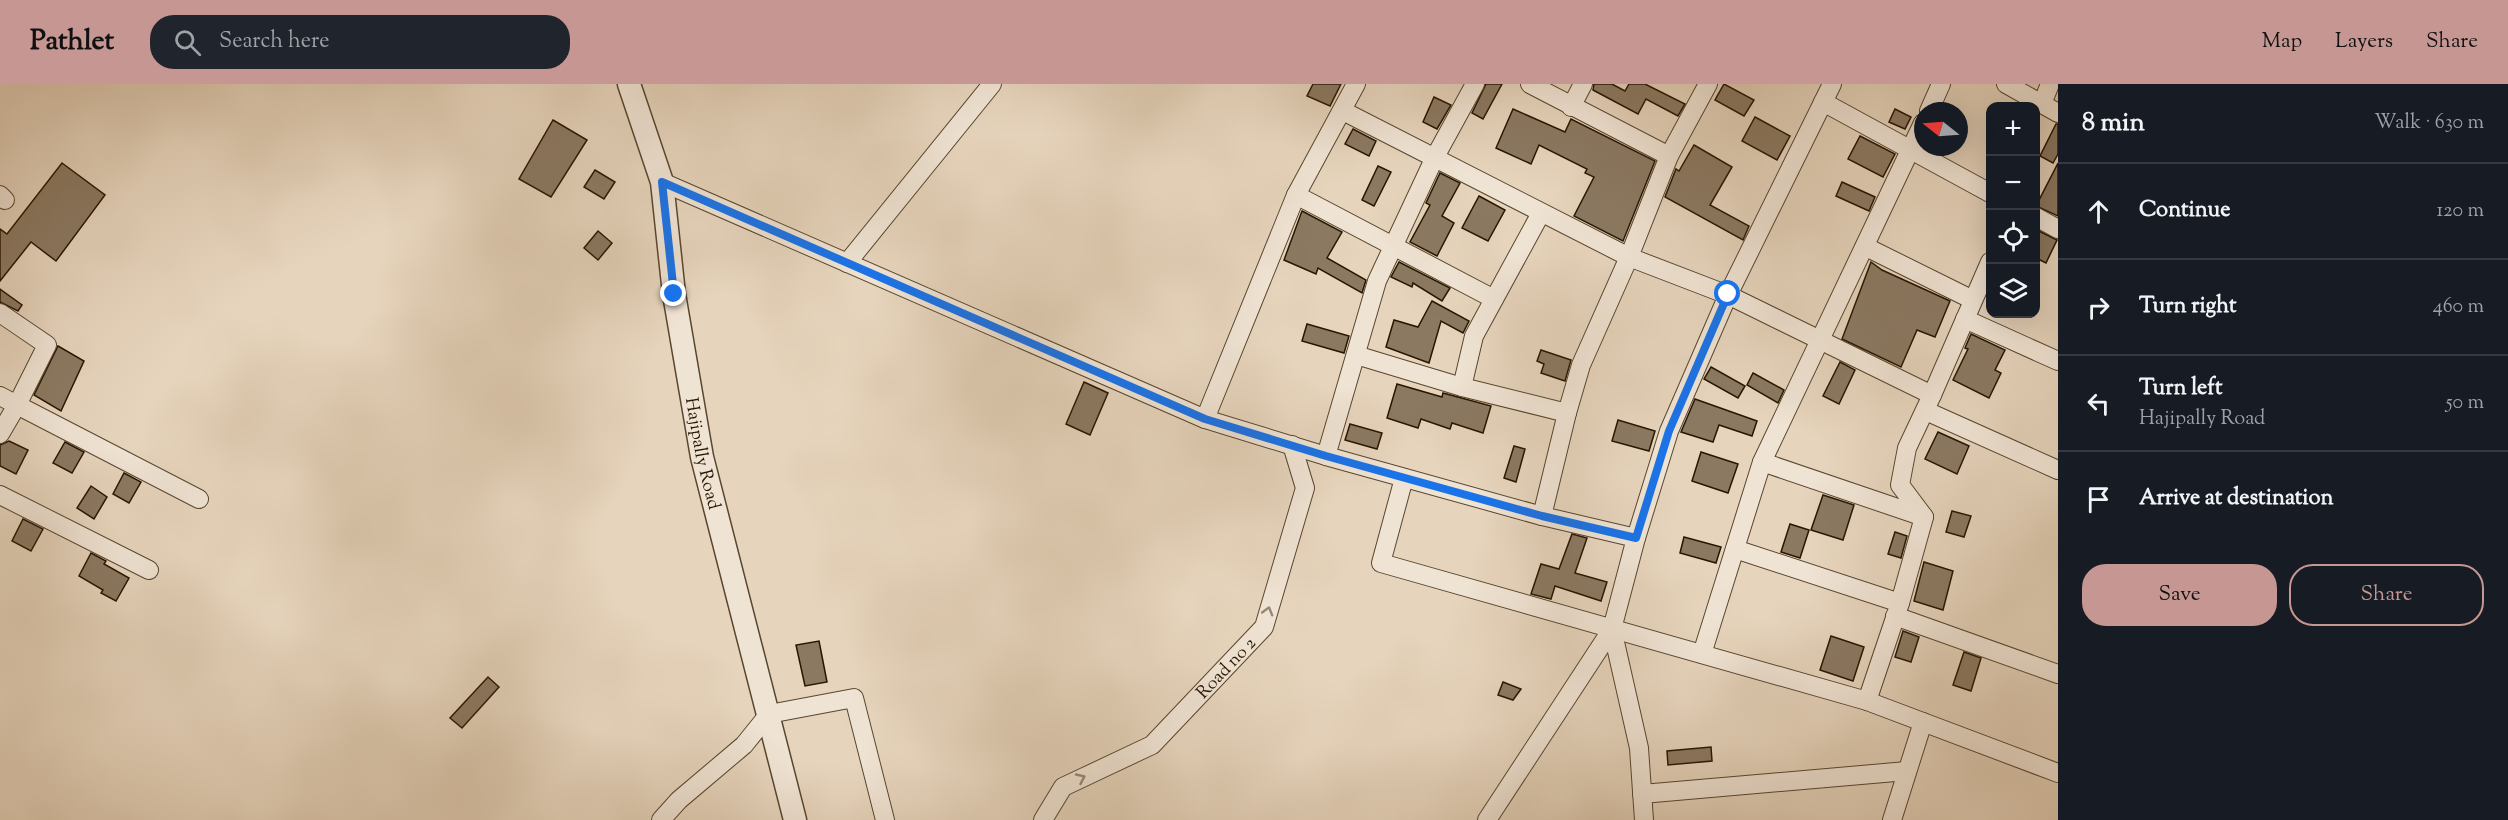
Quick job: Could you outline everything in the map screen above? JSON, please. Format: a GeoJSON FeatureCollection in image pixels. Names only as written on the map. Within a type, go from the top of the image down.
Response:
{"type":"FeatureCollection","features":[{"type":"Feature","properties":{"kind":"street","name":"Hajipally Road"},"geometry":{"type":"LineString","coordinates":[[629,84],[662,182],[674,294],[702,457],[795,820]]}},
{"type":"Feature","properties":{"kind":"street"},"geometry":{"type":"LineString","coordinates":[[847,263],[992,84]]}},
{"type":"Feature","properties":{"kind":"street"},"geometry":{"type":"LineString","coordinates":[[1205,419],[1296,195],[1356,84]]}},
{"type":"Feature","properties":{"kind":"street"},"geometry":{"type":"LineString","coordinates":[[1326,456],[1377,281],[1435,157],[1475,84]]}},
{"type":"Feature","properties":{"kind":"street"},"geometry":{"type":"LineString","coordinates":[[1530,84],[1669,156]]}},
{"type":"Feature","properties":{"kind":"street"},"geometry":{"type":"LineString","coordinates":[[1571,107],[1583,84]]}},
{"type":"Feature","properties":{"kind":"street"},"geometry":{"type":"LineString","coordinates":[[1542,516],[1581,365],[1629,257],[1669,156],[1708,84]]}},
{"type":"Feature","properties":{"kind":"street"},"geometry":{"type":"LineString","coordinates":[[1487,820],[1612,629],[1636,538],[1669,431],[1728,294],[1832,84]]}},
{"type":"Feature","properties":{"kind":"street"},"geometry":{"type":"LineString","coordinates":[[1933,102],[1941,84]]}},
{"type":"Feature","properties":{"kind":"street"},"geometry":{"type":"LineString","coordinates":[[2006,84],[2050,108],[2050,84]]}},
{"type":"Feature","properties":{"kind":"street"},"geometry":{"type":"LineString","coordinates":[[1823,102],[1986,191]]}},
{"type":"Feature","properties":{"kind":"street"},"geometry":{"type":"LineString","coordinates":[[1343,111],[1629,257],[1728,294],[1822,342],[1929,403],[2058,470]]}},
{"type":"Feature","properties":{"kind":"street"},"geometry":{"type":"LineString","coordinates":[[1702,654],[1762,462],[1822,342],[1914,143]]}},
{"type":"Feature","properties":{"kind":"street"},"geometry":{"type":"LineString","coordinates":[[662,182],[1205,419],[1404,478],[1542,516],[1636,538]]}},
{"type":"Feature","properties":{"kind":"street"},"geometry":{"type":"LineString","coordinates":[[1296,195],[1393,248],[1494,299]]}},
{"type":"Feature","properties":{"kind":"street"},"geometry":{"type":"LineString","coordinates":[[1462,387],[1474,336],[1541,213]]}},
{"type":"Feature","properties":{"kind":"street"},"geometry":{"type":"LineString","coordinates":[[2040,219],[2058,229]]}},
{"type":"Feature","properties":{"kind":"street"},"geometry":{"type":"LineString","coordinates":[[1866,247],[1973,300]]}},
{"type":"Feature","properties":{"kind":"street"},"geometry":{"type":"LineString","coordinates":[[1923,517],[1900,485],[1907,448],[1989,264]]}},
{"type":"Feature","properties":{"kind":"street"},"geometry":{"type":"LineString","coordinates":[[0,313],[47,345],[0,434]]}},
{"type":"Feature","properties":{"kind":"street"},"geometry":{"type":"LineString","coordinates":[[1965,319],[2058,361]]}},
{"type":"Feature","properties":{"kind":"street"},"geometry":{"type":"LineString","coordinates":[[1356,355],[1462,387],[1567,413]]}},
{"type":"Feature","properties":{"kind":"street"},"geometry":{"type":"LineString","coordinates":[[0,396],[198,499]]}},
{"type":"Feature","properties":{"kind":"street","name":"Road no 2"},"geometry":{"type":"LineString","coordinates":[[1043,820],[1063,787],[1152,745],[1264,627],[1305,488],[1292,445]]}},
{"type":"Feature","properties":{"kind":"street"},"geometry":{"type":"LineString","coordinates":[[1762,462],[1923,517]]}},
{"type":"Feature","properties":{"kind":"street"},"geometry":{"type":"LineString","coordinates":[[1404,478],[1381,563],[1867,700],[2058,773]]}},
{"type":"Feature","properties":{"kind":"street"},"geometry":{"type":"LineString","coordinates":[[0,495],[149,570]]}},
{"type":"Feature","properties":{"kind":"street"},"geometry":{"type":"LineString","coordinates":[[1867,700],[1898,610],[1923,517]]}},
{"type":"Feature","properties":{"kind":"street"},"geometry":{"type":"LineString","coordinates":[[1735,549],[1898,610],[2058,674]]}},
{"type":"Feature","properties":{"kind":"street"},"geometry":{"type":"LineString","coordinates":[[1612,629],[1639,748],[1644,820]]}},
{"type":"Feature","properties":{"kind":"street"},"geometry":{"type":"LineString","coordinates":[[661,820],[679,800],[744,745],[769,714],[854,698],[885,820]]}},
{"type":"Feature","properties":{"kind":"street"},"geometry":{"type":"LineString","coordinates":[[1892,820],[1923,722]]}},
{"type":"Feature","properties":{"kind":"street"},"geometry":{"type":"LineString","coordinates":[[1642,794],[1907,771]]}},
{"type":"Feature","properties":{"kind":"building"},"geometry":{"type":"Polygon","coordinates":[[[1313,84],[1341,84],[1330,106],[1307,96],[1313,84]]]}},
{"type":"Feature","properties":{"kind":"building"},"geometry":{"type":"Polygon","coordinates":[[[1486,84],[1502,84],[1483,119],[1472,113],[1486,84]]]}},
{"type":"Feature","properties":{"kind":"building"},"geometry":{"type":"Polygon","coordinates":[[[1594,84],[1612,84],[1625,91],[1629,84],[1645,84],[1685,104],[1678,116],[1646,99],[1638,114],[1593,90],[1594,84]]]}},
{"type":"Feature","properties":{"kind":"building"},"geometry":{"type":"Polygon","coordinates":[[[1724,84],[1754,100],[1744,116],[1715,100],[1724,84]]]}},
{"type":"Feature","properties":{"kind":"building"},"geometry":{"type":"Polygon","coordinates":[[[1434,97],[1451,105],[1437,129],[1423,122],[1434,97]]]}},
{"type":"Feature","properties":{"kind":"building"},"geometry":{"type":"Polygon","coordinates":[[[1513,109],[1565,132],[1571,119],[1655,161],[1623,241],[1574,216],[1594,177],[1585,173],[1587,169],[1539,145],[1531,164],[1496,148],[1513,109]]]}},
{"type":"Feature","properties":{"kind":"building"},"geometry":{"type":"Polygon","coordinates":[[[1895,109],[1911,117],[1905,129],[1889,122],[1895,109]]]}},
{"type":"Feature","properties":{"kind":"building"},"geometry":{"type":"Polygon","coordinates":[[[1755,117],[1790,136],[1777,160],[1742,141],[1755,117]]]}},
{"type":"Feature","properties":{"kind":"building"},"geometry":{"type":"Polygon","coordinates":[[[553,120],[587,140],[551,197],[519,179],[553,120]]]}},
{"type":"Feature","properties":{"kind":"building"},"geometry":{"type":"Polygon","coordinates":[[[2058,124],[2058,154],[2053,163],[2040,156],[2058,124]]]}},
{"type":"Feature","properties":{"kind":"building"},"geometry":{"type":"Polygon","coordinates":[[[1353,129],[1376,141],[1369,156],[1345,144],[1353,129]]]}},
{"type":"Feature","properties":{"kind":"building"},"geometry":{"type":"Polygon","coordinates":[[[1860,136],[1895,154],[1883,177],[1848,159],[1860,136]]]}},
{"type":"Feature","properties":{"kind":"building"},"geometry":{"type":"Polygon","coordinates":[[[1694,145],[1732,167],[1710,205],[1749,226],[1743,240],[1665,197],[1676,169],[1679,171],[1694,145]]]}},
{"type":"Feature","properties":{"kind":"building"},"geometry":{"type":"Polygon","coordinates":[[[62,163],[105,195],[56,261],[31,242],[0,281],[0,229],[7,234],[62,163]]]}},
{"type":"Feature","properties":{"kind":"building"},"geometry":{"type":"Polygon","coordinates":[[[2058,163],[2058,216],[2040,208],[2040,198],[2058,163]]]}},
{"type":"Feature","properties":{"kind":"building"},"geometry":{"type":"Polygon","coordinates":[[[1378,166],[1391,172],[1374,206],[1362,200],[1378,166]]]}},
{"type":"Feature","properties":{"kind":"building"},"geometry":{"type":"Polygon","coordinates":[[[595,170],[615,182],[604,199],[584,187],[595,170]]]}},
{"type":"Feature","properties":{"kind":"building"},"geometry":{"type":"Polygon","coordinates":[[[1440,173],[1460,183],[1442,216],[1454,223],[1437,256],[1410,242],[1430,205],[1426,203],[1440,173]]]}},
{"type":"Feature","properties":{"kind":"building"},"geometry":{"type":"Polygon","coordinates":[[[1842,182],[1875,197],[1869,211],[1836,196],[1842,182]]]}},
{"type":"Feature","properties":{"kind":"building"},"geometry":{"type":"Polygon","coordinates":[[[1479,196],[1505,210],[1488,241],[1462,228],[1479,196]]]}},
{"type":"Feature","properties":{"kind":"building"},"geometry":{"type":"Polygon","coordinates":[[[1302,211],[1342,232],[1327,258],[1366,280],[1362,293],[1318,268],[1316,274],[1284,260],[1302,211]]]}},
{"type":"Feature","properties":{"kind":"building"},"geometry":{"type":"Polygon","coordinates":[[[598,231],[612,243],[598,260],[584,248],[598,231]]]}},
{"type":"Feature","properties":{"kind":"building"},"geometry":{"type":"Polygon","coordinates":[[[2040,232],[2057,240],[2046,263],[2040,260],[2040,232]]]}},
{"type":"Feature","properties":{"kind":"building"},"geometry":{"type":"Polygon","coordinates":[[[1399,262],[1450,288],[1442,301],[1413,283],[1412,287],[1391,277],[1399,262]]]}},
{"type":"Feature","properties":{"kind":"building"},"geometry":{"type":"Polygon","coordinates":[[[1871,262],[1882,270],[1950,301],[1935,337],[1917,330],[1901,367],[1842,339],[1871,262]]]}},
{"type":"Feature","properties":{"kind":"building"},"geometry":{"type":"Polygon","coordinates":[[[0,289],[22,305],[18,311],[0,302],[0,289]]]}},
{"type":"Feature","properties":{"kind":"building"},"geometry":{"type":"Polygon","coordinates":[[[1432,301],[1469,321],[1463,333],[1441,321],[1429,363],[1386,347],[1394,320],[1418,327],[1432,301]]]}},
{"type":"Feature","properties":{"kind":"building"},"geometry":{"type":"Polygon","coordinates":[[[1307,324],[1349,336],[1344,353],[1302,341],[1307,324]]]}},
{"type":"Feature","properties":{"kind":"building"},"geometry":{"type":"Polygon","coordinates":[[[1971,334],[2005,350],[1995,370],[2001,373],[1989,398],[1953,380],[1968,349],[1965,348],[1971,334]]]}},
{"type":"Feature","properties":{"kind":"building"},"geometry":{"type":"Polygon","coordinates":[[[58,346],[84,361],[61,411],[34,395],[58,346]]]}},
{"type":"Feature","properties":{"kind":"building"},"geometry":{"type":"Polygon","coordinates":[[[1541,350],[1571,360],[1565,381],[1541,373],[1544,364],[1537,361],[1541,350]]]}},
{"type":"Feature","properties":{"kind":"building"},"geometry":{"type":"Polygon","coordinates":[[[1840,362],[1855,370],[1839,404],[1823,396],[1840,362]]]}},
{"type":"Feature","properties":{"kind":"building"},"geometry":{"type":"Polygon","coordinates":[[[1711,367],[1745,386],[1738,398],[1704,379],[1711,367]]]}},
{"type":"Feature","properties":{"kind":"building"},"geometry":{"type":"Polygon","coordinates":[[[1753,373],[1784,390],[1778,403],[1747,385],[1753,373]]]}},
{"type":"Feature","properties":{"kind":"building"},"geometry":{"type":"Polygon","coordinates":[[[1084,382],[1108,393],[1090,435],[1066,424],[1084,382]]]}},
{"type":"Feature","properties":{"kind":"building"},"geometry":{"type":"Polygon","coordinates":[[[1397,384],[1442,397],[1443,393],[1491,406],[1483,433],[1452,423],[1450,429],[1421,419],[1418,428],[1387,418],[1397,384]]]}},
{"type":"Feature","properties":{"kind":"building"},"geometry":{"type":"Polygon","coordinates":[[[1695,399],[1757,421],[1752,436],[1719,425],[1713,442],[1681,432],[1695,399]]]}},
{"type":"Feature","properties":{"kind":"building"},"geometry":{"type":"Polygon","coordinates":[[[1618,420],[1655,431],[1649,451],[1612,441],[1618,420]]]}},
{"type":"Feature","properties":{"kind":"building"},"geometry":{"type":"Polygon","coordinates":[[[1350,424],[1382,433],[1377,449],[1345,440],[1350,424]]]}},
{"type":"Feature","properties":{"kind":"building"},"geometry":{"type":"Polygon","coordinates":[[[1938,432],[1969,446],[1957,474],[1925,459],[1938,432]]]}},
{"type":"Feature","properties":{"kind":"building"},"geometry":{"type":"Polygon","coordinates":[[[9,441],[28,450],[16,474],[0,466],[0,445],[9,441]]]}},
{"type":"Feature","properties":{"kind":"building"},"geometry":{"type":"Polygon","coordinates":[[[65,442],[84,452],[72,473],[53,463],[65,442]]]}},
{"type":"Feature","properties":{"kind":"building"},"geometry":{"type":"Polygon","coordinates":[[[1514,446],[1525,449],[1516,482],[1504,478],[1514,446]]]}},
{"type":"Feature","properties":{"kind":"building"},"geometry":{"type":"Polygon","coordinates":[[[1701,452],[1738,464],[1728,493],[1692,481],[1701,452]]]}},
{"type":"Feature","properties":{"kind":"building"},"geometry":{"type":"Polygon","coordinates":[[[124,473],[141,482],[129,503],[113,494],[124,473]]]}},
{"type":"Feature","properties":{"kind":"building"},"geometry":{"type":"Polygon","coordinates":[[[91,486],[107,497],[94,519],[77,508],[91,486]]]}},
{"type":"Feature","properties":{"kind":"building"},"geometry":{"type":"Polygon","coordinates":[[[1823,495],[1854,505],[1843,540],[1811,530],[1823,495]]]}},
{"type":"Feature","properties":{"kind":"building"},"geometry":{"type":"Polygon","coordinates":[[[1952,511],[1971,516],[1964,537],[1946,532],[1952,511]]]}},
{"type":"Feature","properties":{"kind":"building"},"geometry":{"type":"Polygon","coordinates":[[[23,519],[43,529],[31,551],[12,541],[23,519]]]}},
{"type":"Feature","properties":{"kind":"building"},"geometry":{"type":"Polygon","coordinates":[[[1790,524],[1809,530],[1800,558],[1781,552],[1790,524]]]}},
{"type":"Feature","properties":{"kind":"building"},"geometry":{"type":"Polygon","coordinates":[[[1895,532],[1907,536],[1901,558],[1888,554],[1895,532]]]}},
{"type":"Feature","properties":{"kind":"building"},"geometry":{"type":"Polygon","coordinates":[[[1572,534],[1587,538],[1575,573],[1607,582],[1601,601],[1555,586],[1551,599],[1531,594],[1541,564],[1559,569],[1572,534]]]}},
{"type":"Feature","properties":{"kind":"building"},"geometry":{"type":"Polygon","coordinates":[[[1684,537],[1721,547],[1716,563],[1680,553],[1684,537]]]}},
{"type":"Feature","properties":{"kind":"building"},"geometry":{"type":"Polygon","coordinates":[[[91,553],[106,561],[104,564],[129,578],[116,601],[101,593],[103,590],[79,576],[91,553]]]}},
{"type":"Feature","properties":{"kind":"building"},"geometry":{"type":"Polygon","coordinates":[[[1924,562],[1953,571],[1943,610],[1914,601],[1924,562]]]}},
{"type":"Feature","properties":{"kind":"building"},"geometry":{"type":"Polygon","coordinates":[[[1903,631],[1919,637],[1911,662],[1895,657],[1903,631]]]}},
{"type":"Feature","properties":{"kind":"building"},"geometry":{"type":"Polygon","coordinates":[[[1831,636],[1864,647],[1853,681],[1820,670],[1831,636]]]}},
{"type":"Feature","properties":{"kind":"building"},"geometry":{"type":"Polygon","coordinates":[[[819,641],[827,682],[805,686],[796,645],[819,641]]]}},
{"type":"Feature","properties":{"kind":"building"},"geometry":{"type":"Polygon","coordinates":[[[1964,652],[1981,658],[1971,691],[1953,685],[1964,652]]]}},
{"type":"Feature","properties":{"kind":"building"},"geometry":{"type":"Polygon","coordinates":[[[488,677],[499,687],[462,728],[450,718],[488,677]]]}},
{"type":"Feature","properties":{"kind":"building"},"geometry":{"type":"Polygon","coordinates":[[[1503,682],[1521,689],[1513,700],[1498,695],[1503,682]]]}},
{"type":"Feature","properties":{"kind":"building"},"geometry":{"type":"Polygon","coordinates":[[[1711,747],[1712,761],[1668,765],[1667,751],[1711,747]]]}},
{"type":"Feature","properties":{"kind":"route"},"geometry":{"type":"LineString","coordinates":[[674,294],[662,182],[1205,419],[1326,456],[1542,516],[1636,538],[1669,431],[1728,294]]}}]}
